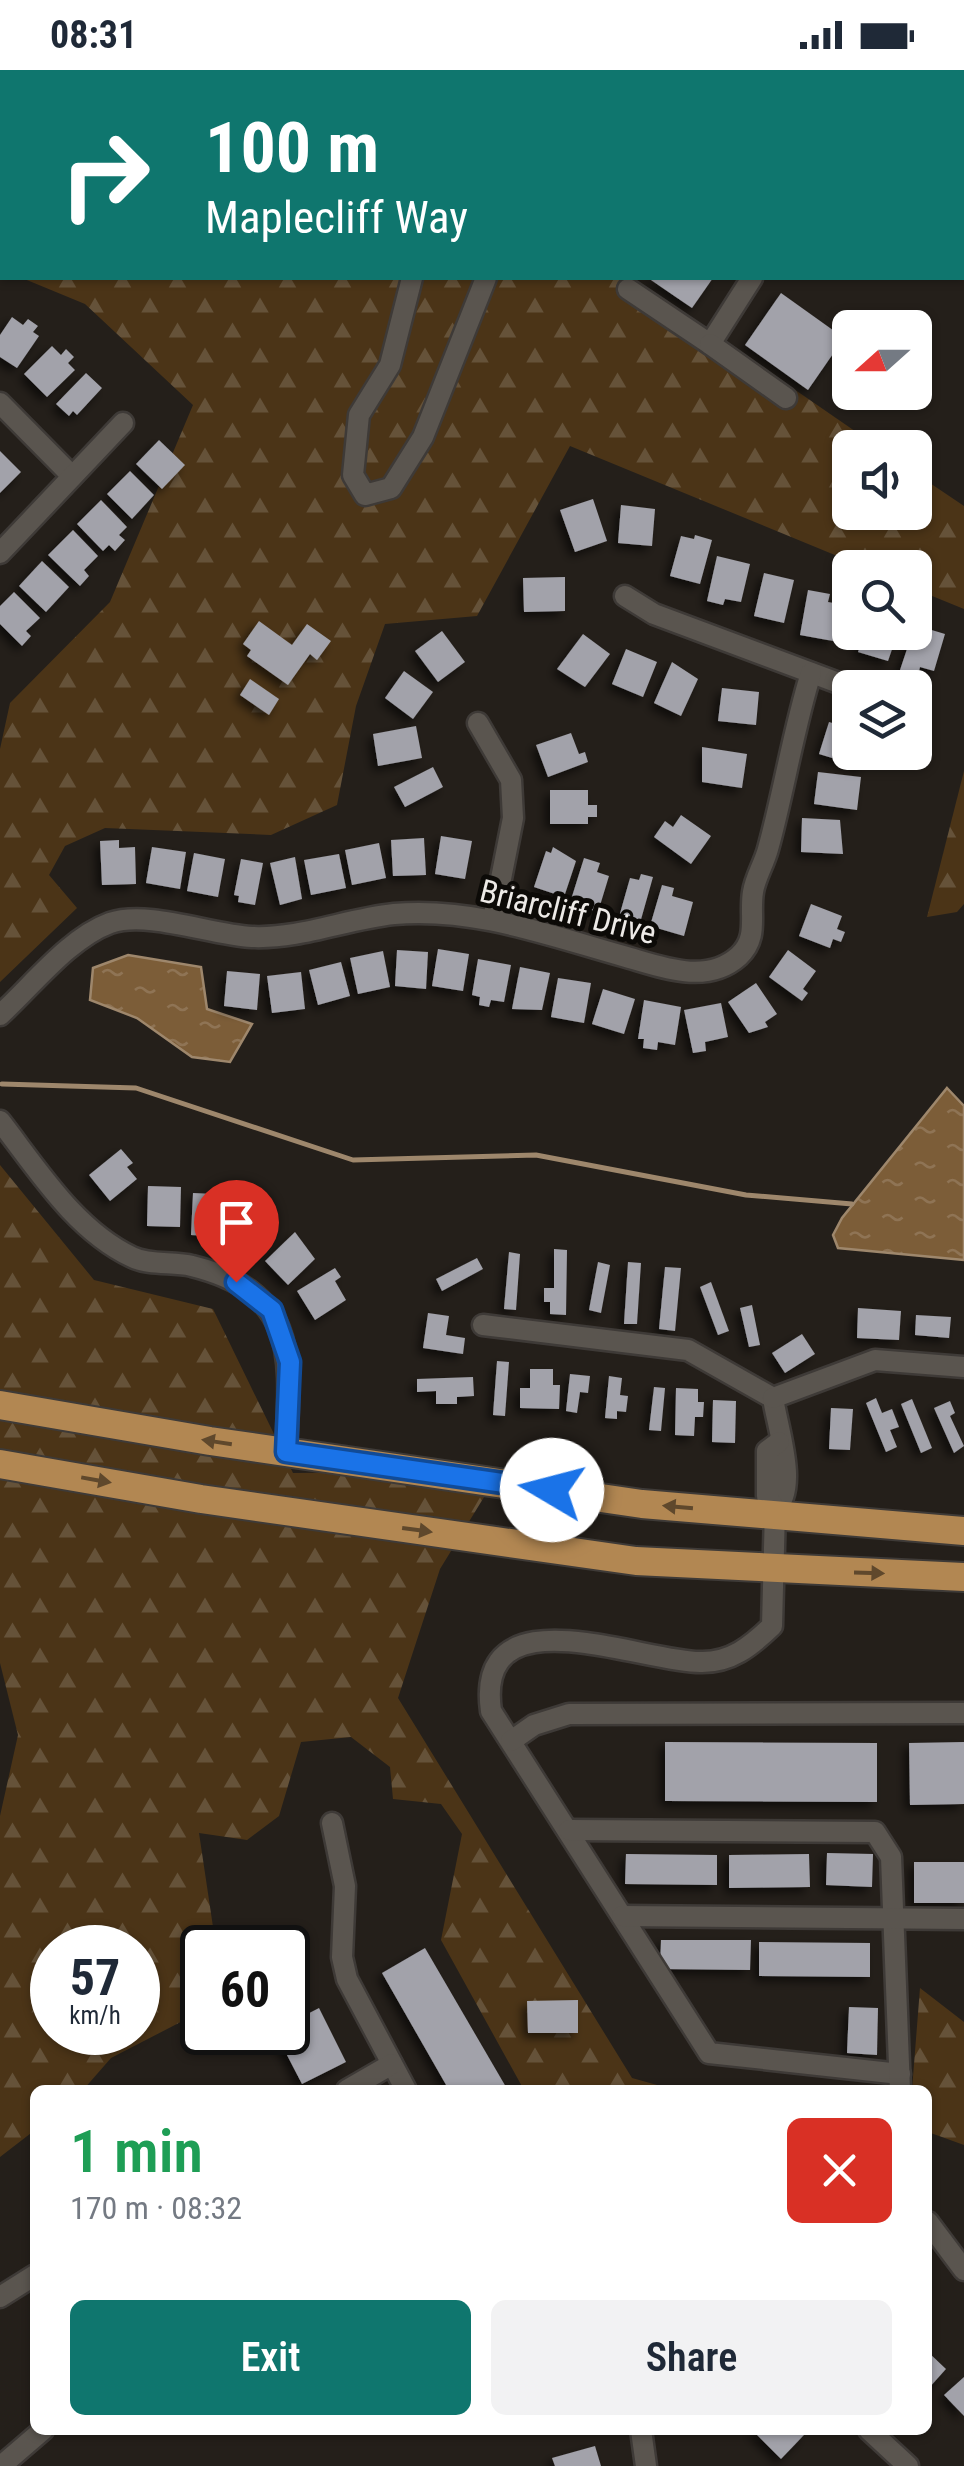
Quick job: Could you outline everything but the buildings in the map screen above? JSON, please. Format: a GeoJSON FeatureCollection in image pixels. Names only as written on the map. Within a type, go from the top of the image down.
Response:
{"type":"FeatureCollection","features":[{"type":"Feature","properties":{"kind":"main road"},"geometry":{"type":"LineString","coordinates":[[0,1405],[642,1504],[964,1530]]}},
{"type":"Feature","properties":{"kind":"main road"},"geometry":{"type":"LineString","coordinates":[[0,1464],[217,1501],[636,1561],[964,1577]]}},
{"type":"Feature","properties":{"kind":"street"},"geometry":{"type":"LineString","coordinates":[[411,280],[390,364],[359,415],[353,475],[365,495],[391,488],[423,437],[485,280]]}},
{"type":"Feature","properties":{"kind":"street"},"geometry":{"type":"LineString","coordinates":[[710,344],[751,280]]}},
{"type":"Feature","properties":{"kind":"street"},"geometry":{"type":"LineString","coordinates":[[628,289],[786,398]]}},
{"type":"Feature","properties":{"kind":"street"},"geometry":{"type":"LineString","coordinates":[[0,403],[72,476]]}},
{"type":"Feature","properties":{"kind":"street"},"geometry":{"type":"LineString","coordinates":[[0,552],[123,422]]}},
{"type":"Feature","properties":{"kind":"street"},"geometry":{"type":"LineString","coordinates":[[624,596],[654,614],[832,681]]}},
{"type":"Feature","properties":{"kind":"street","name":"Briarcliff Drive"},"geometry":{"type":"LineString","coordinates":[[0,1015],[89,933],[113,922],[137,920],[248,937],[282,938],[392,914],[493,920],[681,972],[718,968],[738,956],[752,938],[752,891],[768,850],[794,730],[811,673]]}},
{"type":"Feature","properties":{"kind":"street"},"geometry":{"type":"LineString","coordinates":[[478,723],[512,780],[513,818],[493,920]]}},
{"type":"Feature","properties":{"kind":"street"},"geometry":{"type":"LineString","coordinates":[[0,1121],[92,1232],[135,1259],[191,1266],[236,1282],[272,1310],[290,1362],[286,1452]]}},
{"type":"Feature","properties":{"kind":"street"},"geometry":{"type":"LineString","coordinates":[[484,1325],[688,1350],[772,1398],[875,1360],[964,1367]]}},
{"type":"Feature","properties":{"kind":"street"},"geometry":{"type":"LineString","coordinates":[[569,1830],[875,1832],[891,1857],[900,2082],[710,2053],[491,1711],[488,1685],[498,1661],[524,1646],[562,1638],[701,1663],[742,1654],[772,1626],[775,1513],[784,1498],[786,1452],[779,1442],[772,1398]]}},
{"type":"Feature","properties":{"kind":"street"},"geometry":{"type":"LineString","coordinates":[[511,1741],[534,1725],[569,1714],[964,1714]]}},
{"type":"Feature","properties":{"kind":"street"},"geometry":{"type":"LineString","coordinates":[[332,1823],[345,1886],[342,1957],[347,1979],[403,2085]]}},
{"type":"Feature","properties":{"kind":"street"},"geometry":{"type":"LineString","coordinates":[[622,1916],[964,1919]]}},
{"type":"Feature","properties":{"kind":"street"},"geometry":{"type":"LineString","coordinates":[[356,2085],[392,2064]]}},
{"type":"Feature","properties":{"kind":"street"},"geometry":{"type":"LineString","coordinates":[[932,2227],[964,2270]]}},
{"type":"Feature","properties":{"kind":"street"},"geometry":{"type":"LineString","coordinates":[[0,2298],[30,2277]]}},
{"type":"Feature","properties":{"kind":"street"},"geometry":{"type":"LineString","coordinates":[[1,2466],[37,2435]]}},
{"type":"Feature","properties":{"kind":"street"},"geometry":{"type":"LineString","coordinates":[[642,2435],[646,2466]]}},
{"type":"Feature","properties":{"kind":"street"},"geometry":{"type":"LineString","coordinates":[[874,2435],[908,2466]]}},
{"type":"Feature","properties":{"kind":"green space"},"geometry":{"type":"Polygon","coordinates":[[[27,280],[636,280],[853,430],[832,430],[832,530],[932,530],[932,484],[964,506],[964,609],[932,596],[932,550],[832,550],[832,554],[570,446],[477,616],[385,624],[356,706],[337,805],[271,835],[105,828],[65,846],[49,875],[77,908],[0,982],[0,749],[10,703],[110,602],[193,405],[85,304],[27,280]]]}},
{"type":"Feature","properties":{"kind":"green space"},"geometry":{"type":"Polygon","coordinates":[[[964,771],[964,904],[957,912],[927,917],[964,771]]]}},
{"type":"Feature","properties":{"kind":"green space"},"geometry":{"type":"Polygon","coordinates":[[[0,1165],[94,1280],[213,1309],[293,1473],[500,1471],[440,1569],[398,1698],[632,2078],[657,2085],[521,2085],[441,1940],[462,1834],[441,1804],[393,1799],[390,1767],[351,1737],[301,1742],[279,1816],[247,1840],[199,1833],[213,1925],[180,1925],[180,2022],[160,2033],[160,1925],[30,1925],[30,2055],[117,2055],[87,2085],[30,2085],[30,2134],[0,2157],[0,1816],[18,1735],[0,1663],[0,1165]]]}},
{"type":"Feature","properties":{"kind":"green space"},"geometry":{"type":"Polygon","coordinates":[[[920,1988],[964,2022],[964,2145],[932,2133],[932,2085],[912,2085],[920,1988]]]}},
{"type":"Feature","properties":{"kind":"water"},"geometry":{"type":"Polygon","coordinates":[[[128,955],[201,967],[207,1009],[252,1024],[230,1062],[192,1057],[137,1018],[90,1000],[93,968],[128,955]]]}},
{"type":"Feature","properties":{"kind":"water"},"geometry":{"type":"Polygon","coordinates":[[[947,1088],[964,1106],[964,1260],[838,1248],[833,1235],[842,1218],[947,1088]]]}},
{"type":"Feature","properties":{"kind":"waterway"},"geometry":{"type":"LineString","coordinates":[[2,1084],[136,1088],[353,1160],[536,1155],[746,1195],[852,1204]]}},
{"type":"Feature","properties":{"kind":"route"},"geometry":{"type":"LineString","coordinates":[[236,1282],[272,1310],[290,1362],[286,1452],[552,1490]]}}]}
